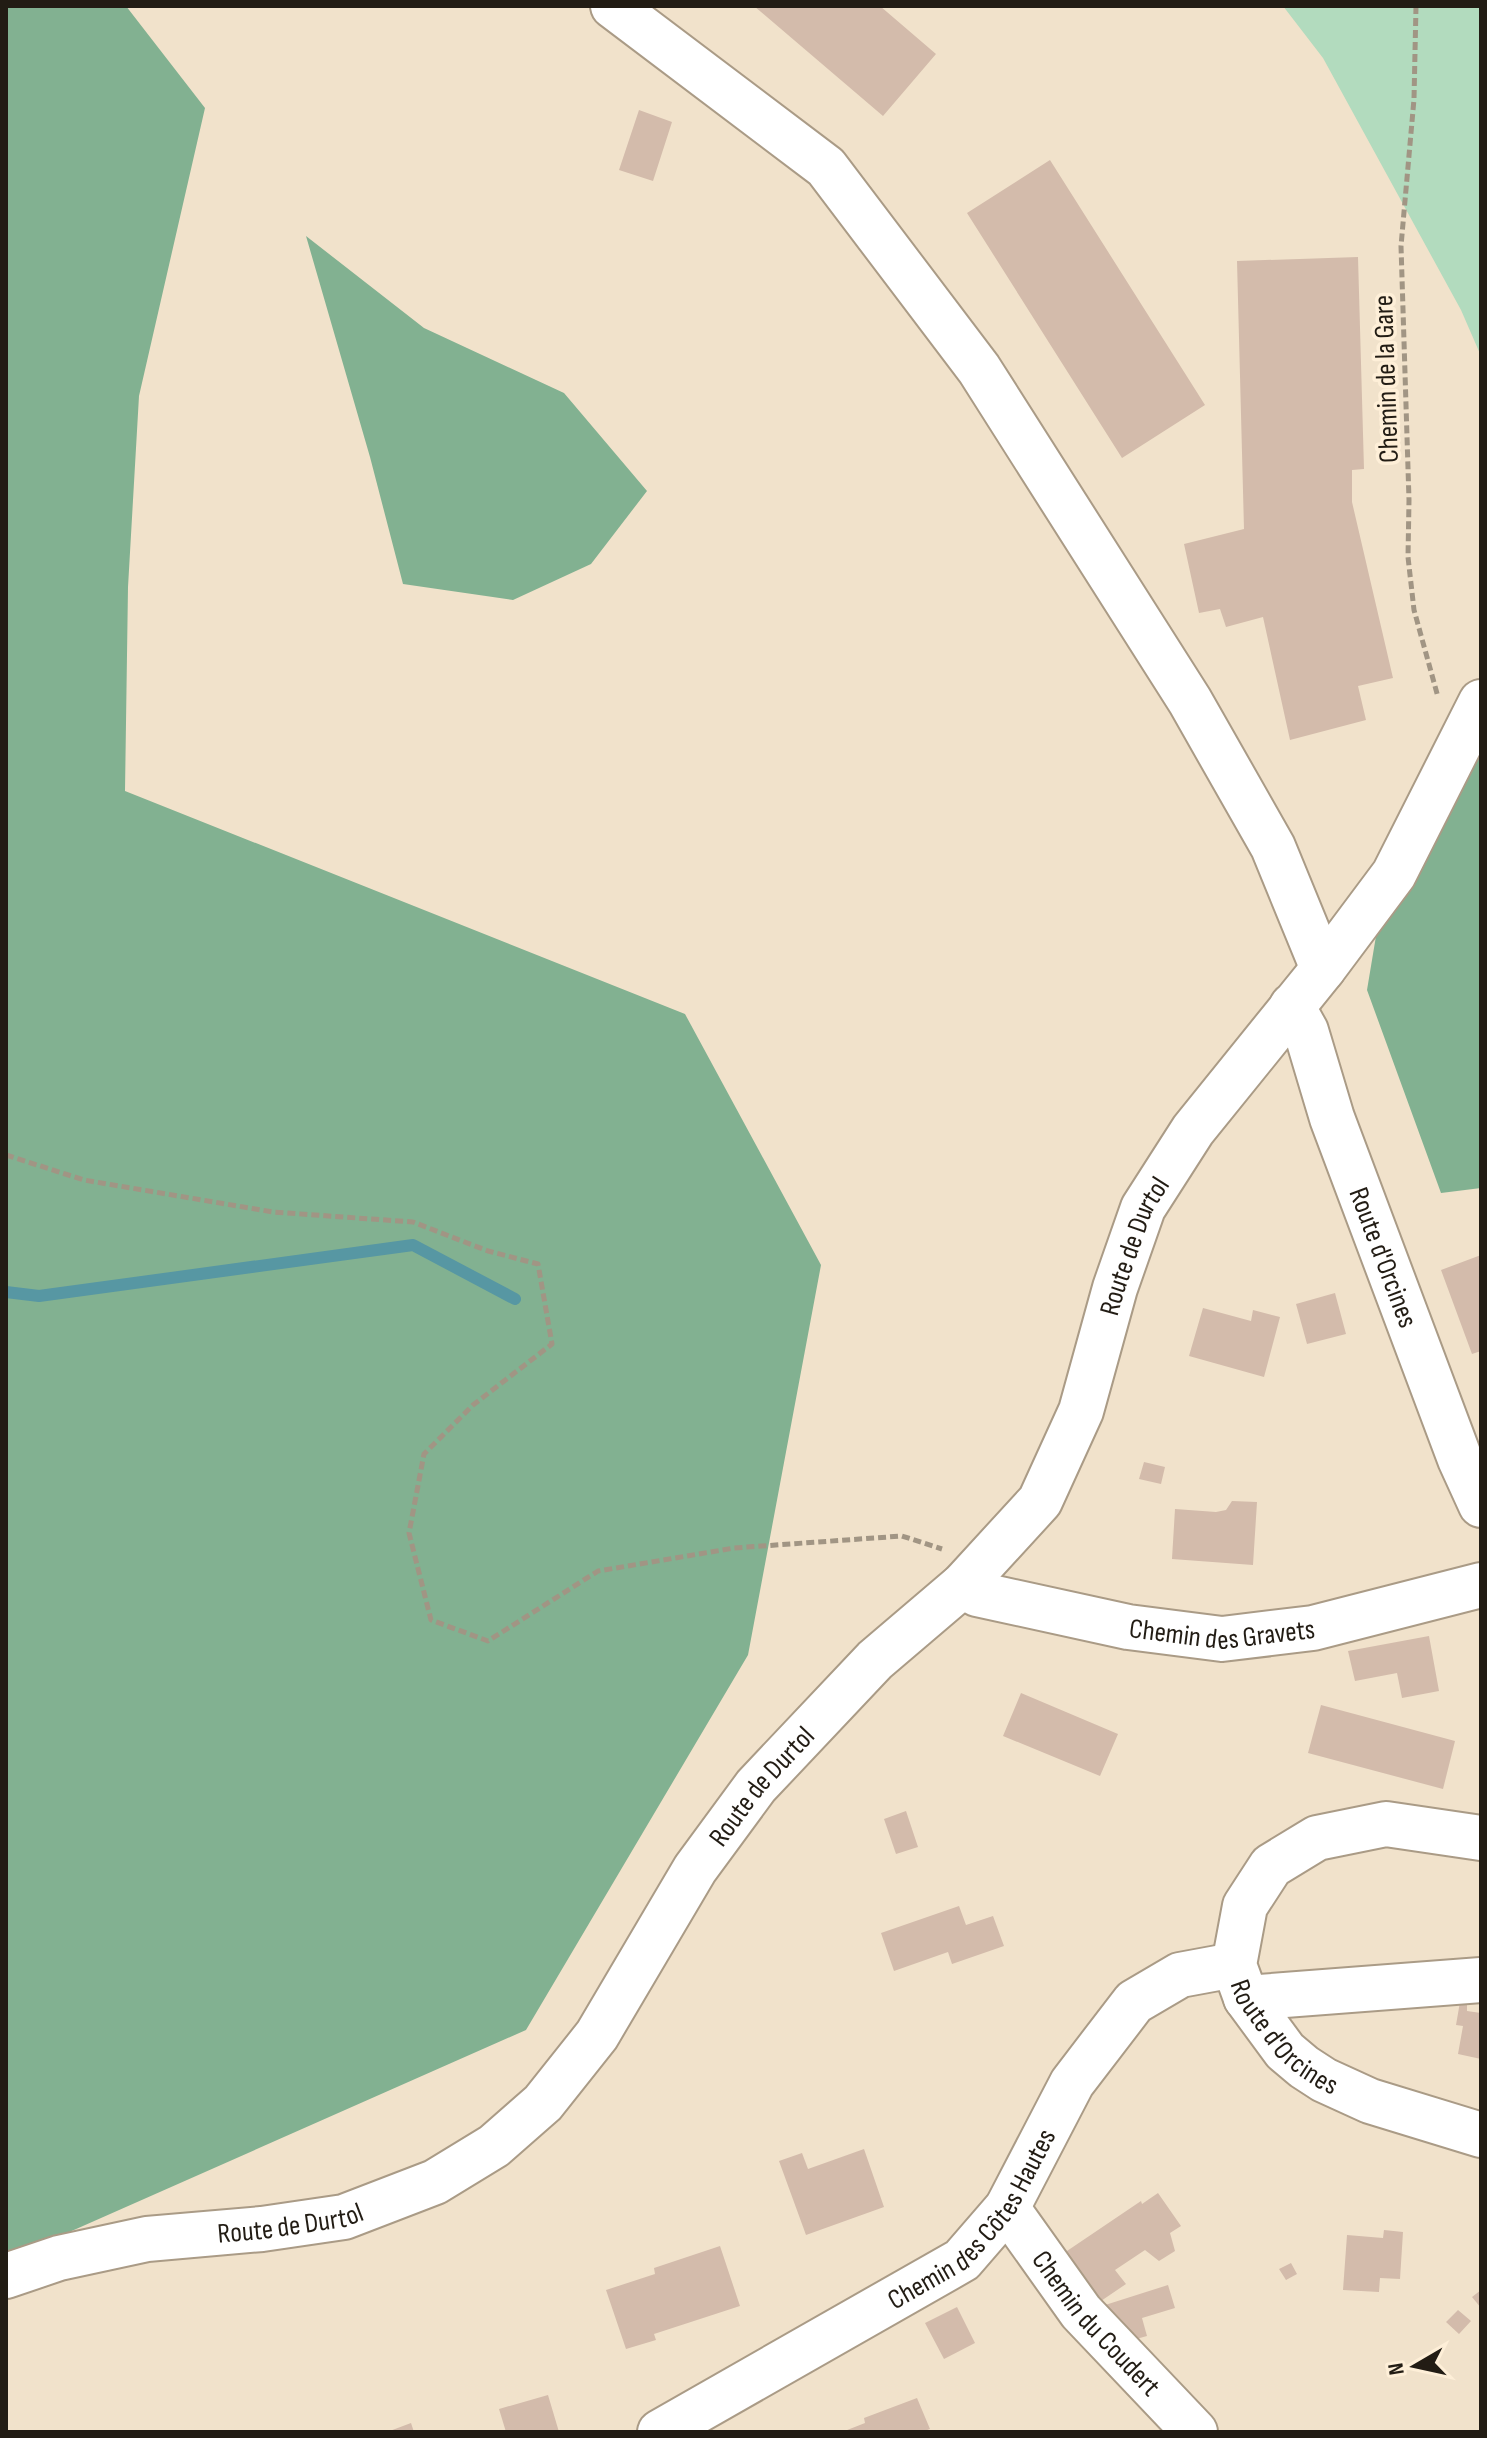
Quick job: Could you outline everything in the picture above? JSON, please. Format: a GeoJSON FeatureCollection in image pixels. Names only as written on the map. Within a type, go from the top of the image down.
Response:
{"type":"FeatureCollection","features":[{"type":"Feature","properties":{"kind":"street"},"geometry":{"type":"LineString","coordinates":[[613,6],[826,167],[979,369],[1190,701],[1273,847],[1323,969]]}},
{"type":"Feature","properties":{"kind":"street","name":"Route de Durtol"},"geometry":{"type":"LineString","coordinates":[[6,2276],[59,2258],[147,2239],[262,2229],[344,2217],[435,2182],[494,2146],[543,2103],[597,2035],[695,1869],[756,1786],[875,1660],[974,1574],[1040,1501],[1075,1424],[1115,1288],[1143,1208],[1193,1130],[1323,969],[1394,874],[1472,721]]}},
{"type":"Feature","properties":{"kind":"street","name":"Route d'Orcines"},"geometry":{"type":"LineString","coordinates":[[1292,1006],[1306,1031],[1332,1118],[1470,1450],[1481,1505]]}},
{"type":"Feature","properties":{"kind":"street","name":"Chemin des Gravets"},"geometry":{"type":"LineString","coordinates":[[974,1574],[977,1594],[1128,1627],[1222,1639],[1313,1628],[1481,1585]]}},
{"type":"Feature","properties":{"kind":"street","name":"Route d'Orcines"},"geometry":{"type":"LineString","coordinates":[[1481,1838],[1386,1824],[1317,1838],[1271,1866],[1245,1906],[1240,1982],[1285,2051],[1324,2080],[1370,2101],[1481,2135]]}},
{"type":"Feature","properties":{"kind":"street","name":"Chemin des Côtes Hautes"},"geometry":{"type":"LineString","coordinates":[[660,2432],[962,2260],[1007,2208],[1072,2083],[1134,2002],[1180,1975],[1240,1982],[1481,1980]]}},
{"type":"Feature","properties":{"kind":"street","name":"Chemin du Coudert"},"geometry":{"type":"LineString","coordinates":[[1007,2208],[1081,2312],[1195,2432]]}},
{"type":"Feature","properties":{"kind":"path","name":"Chemin de la Gare"},"geometry":{"type":"LineString","coordinates":[[1416,6],[1414,99],[1401,246],[1408,557],[1414,610],[1435,692],[1472,721]]}},
{"type":"Feature","properties":{"kind":"path"},"geometry":{"type":"LineString","coordinates":[[6,1155],[84,1180],[273,1212],[413,1222],[488,1251],[538,1264],[552,1344],[473,1405],[424,1454],[409,1533],[431,1620],[488,1641],[598,1571],[734,1548],[902,1536],[974,1574]]}},
{"type":"Feature","properties":{"kind":"green space"},"geometry":{"type":"Polygon","coordinates":[[[6,6],[126,6],[205,108],[139,396],[128,587],[125,791],[685,1014],[821,1265],[748,1655],[526,2030],[6,2260],[6,6]]]}},
{"type":"Feature","properties":{"kind":"green space"},"geometry":{"type":"Polygon","coordinates":[[[1283,6],[1481,6],[1481,356],[1461,310],[1323,58],[1283,6]]]}},
{"type":"Feature","properties":{"kind":"green space"},"geometry":{"type":"Polygon","coordinates":[[[306,236],[424,328],[564,393],[647,491],[591,564],[513,600],[403,584],[306,236]]]}},
{"type":"Feature","properties":{"kind":"green space"},"geometry":{"type":"Polygon","coordinates":[[[1481,736],[1481,1188],[1441,1193],[1367,990],[1382,900],[1481,736]]]}},
{"type":"Feature","properties":{"kind":"building"},"geometry":{"type":"Polygon","coordinates":[[[754,6],[880,6],[936,54],[883,116],[754,6]]]}},
{"type":"Feature","properties":{"kind":"building"},"geometry":{"type":"Polygon","coordinates":[[[639,110],[672,122],[653,181],[619,170],[639,110]]]}},
{"type":"Feature","properties":{"kind":"building"},"geometry":{"type":"Polygon","coordinates":[[[1050,160],[1205,405],[1122,458],[967,213],[1050,160]]]}},
{"type":"Feature","properties":{"kind":"building"},"geometry":{"type":"Polygon","coordinates":[[[1358,257],[1364,469],[1352,470],[1352,502],[1393,678],[1358,686],[1366,720],[1290,740],[1263,617],[1226,627],[1220,609],[1199,613],[1184,544],[1244,529],[1237,261],[1358,257]]]}},
{"type":"Feature","properties":{"kind":"building"},"geometry":{"type":"Polygon","coordinates":[[[1481,1255],[1481,1351],[1472,1354],[1441,1270],[1481,1255]]]}},
{"type":"Feature","properties":{"kind":"building"},"geometry":{"type":"Polygon","coordinates":[[[1335,1293],[1346,1334],[1307,1344],[1296,1304],[1335,1293]]]}},
{"type":"Feature","properties":{"kind":"building"},"geometry":{"type":"Polygon","coordinates":[[[1203,1308],[1251,1321],[1253,1310],[1280,1317],[1264,1377],[1189,1356],[1203,1308]]]}},
{"type":"Feature","properties":{"kind":"building"},"geometry":{"type":"Polygon","coordinates":[[[1144,1462],[1165,1467],[1161,1484],[1139,1479],[1144,1462]]]}},
{"type":"Feature","properties":{"kind":"building"},"geometry":{"type":"Polygon","coordinates":[[[1232,1501],[1257,1502],[1253,1565],[1172,1559],[1175,1509],[1216,1512],[1226,1510],[1232,1501]]]}},
{"type":"Feature","properties":{"kind":"building"},"geometry":{"type":"Polygon","coordinates":[[[1429,1636],[1439,1691],[1402,1698],[1397,1673],[1355,1681],[1348,1651],[1429,1636]]]}},
{"type":"Feature","properties":{"kind":"building"},"geometry":{"type":"Polygon","coordinates":[[[1021,1693],[1118,1734],[1100,1776],[1003,1736],[1021,1693]]]}},
{"type":"Feature","properties":{"kind":"building"},"geometry":{"type":"Polygon","coordinates":[[[1321,1705],[1455,1741],[1443,1789],[1308,1753],[1321,1705]]]}},
{"type":"Feature","properties":{"kind":"building"},"geometry":{"type":"Polygon","coordinates":[[[906,1811],[918,1847],[896,1854],[884,1819],[906,1811]]]}},
{"type":"Feature","properties":{"kind":"building"},"geometry":{"type":"Polygon","coordinates":[[[959,1906],[966,1925],[993,1916],[1004,1946],[952,1964],[948,1952],[894,1971],[881,1933],[959,1906]]]}},
{"type":"Feature","properties":{"kind":"building"},"geometry":{"type":"Polygon","coordinates":[[[1460,2002],[1467,2003],[1467,2011],[1481,2013],[1481,2059],[1458,2054],[1463,2026],[1456,2025],[1460,2002]]]}},
{"type":"Feature","properties":{"kind":"building"},"geometry":{"type":"Polygon","coordinates":[[[864,2149],[884,2207],[806,2235],[779,2161],[802,2153],[808,2169],[864,2149]]]}},
{"type":"Feature","properties":{"kind":"building"},"geometry":{"type":"Polygon","coordinates":[[[1158,2193],[1181,2226],[1170,2233],[1175,2251],[1159,2261],[1145,2250],[1115,2270],[1126,2284],[1098,2303],[1064,2253],[1141,2201],[1142,2204],[1158,2193]]]}},
{"type":"Feature","properties":{"kind":"building"},"geometry":{"type":"Polygon","coordinates":[[[1384,2230],[1403,2232],[1400,2279],[1380,2278],[1379,2292],[1343,2290],[1347,2235],[1383,2238],[1384,2230]]]}},
{"type":"Feature","properties":{"kind":"building"},"geometry":{"type":"Polygon","coordinates":[[[720,2246],[740,2306],[654,2334],[656,2340],[626,2349],[606,2290],[655,2274],[654,2268],[720,2246]]]}},
{"type":"Feature","properties":{"kind":"building"},"geometry":{"type":"Polygon","coordinates":[[[1291,2263],[1297,2274],[1286,2280],[1279,2269],[1291,2263]]]}},
{"type":"Feature","properties":{"kind":"building"},"geometry":{"type":"Polygon","coordinates":[[[1168,2285],[1175,2308],[1142,2318],[1147,2336],[1129,2341],[1102,2306],[1168,2285]]]}},
{"type":"Feature","properties":{"kind":"building"},"geometry":{"type":"Polygon","coordinates":[[[1481,2290],[1481,2308],[1472,2297],[1481,2290]]]}},
{"type":"Feature","properties":{"kind":"building"},"geometry":{"type":"Polygon","coordinates":[[[957,2307],[975,2343],[944,2359],[925,2323],[957,2307]]]}},
{"type":"Feature","properties":{"kind":"building"},"geometry":{"type":"Polygon","coordinates":[[[1458,2310],[1471,2321],[1459,2334],[1446,2322],[1458,2310]]]}},
{"type":"Feature","properties":{"kind":"building"},"geometry":{"type":"Polygon","coordinates":[[[548,2395],[559,2432],[506,2432],[499,2409],[548,2395]]]}},
{"type":"Feature","properties":{"kind":"building"},"geometry":{"type":"Polygon","coordinates":[[[917,2398],[930,2429],[922,2432],[842,2432],[865,2423],[864,2418],[917,2398]]]}},
{"type":"Feature","properties":{"kind":"building"},"geometry":{"type":"Polygon","coordinates":[[[411,2423],[414,2432],[387,2432],[411,2423]]]}},
{"type":"Feature","properties":{"kind":"waterway"},"geometry":{"type":"LineString","coordinates":[[6,1292],[39,1296],[413,1245],[515,1299]]}}]}
